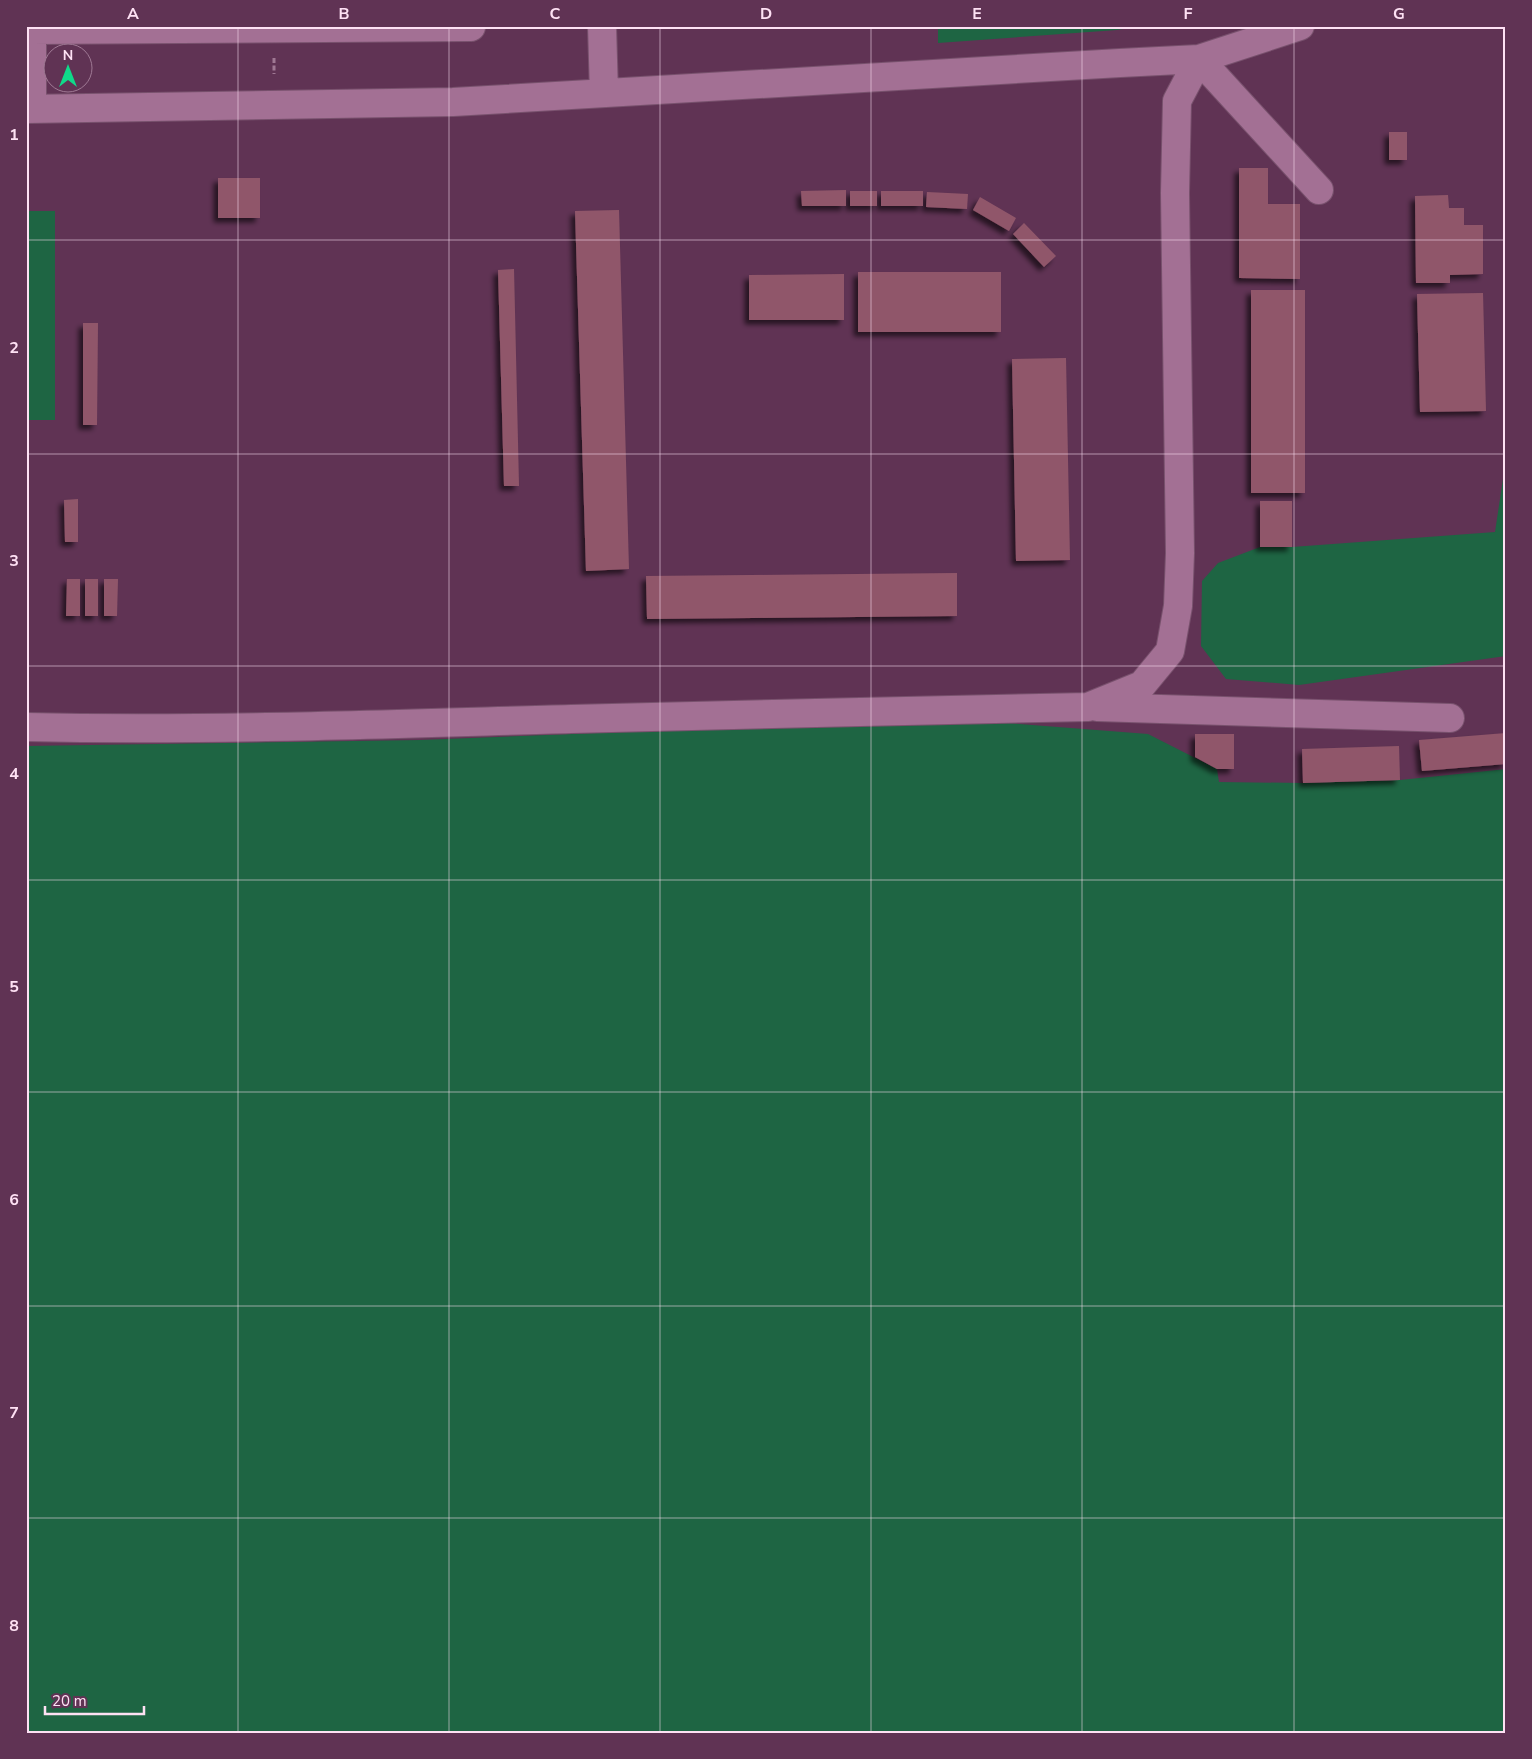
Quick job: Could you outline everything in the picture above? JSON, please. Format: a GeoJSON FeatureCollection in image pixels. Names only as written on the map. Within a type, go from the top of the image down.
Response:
{"type":"FeatureCollection","features":[{"type":"Feature","properties":{"kind":"lane"},"geometry":{"type":"LineString","coordinates":[[602,26],[604,93]]}},
{"type":"Feature","properties":{"kind":"lane"},"geometry":{"type":"LineString","coordinates":[[471,27],[32,28],[29,109],[453,102],[1199,59],[1300,26]]}},
{"type":"Feature","properties":{"kind":"lane"},"geometry":{"type":"LineString","coordinates":[[1199,59],[1320,190]]}},
{"type":"Feature","properties":{"kind":"lane"},"geometry":{"type":"LineString","coordinates":[[1088,707],[1142,685],[1170,651],[1178,606],[1180,553],[1175,193],[1176,101],[1199,59]]}},
{"type":"Feature","properties":{"kind":"lane"},"geometry":{"type":"LineString","coordinates":[[26,728],[127,730],[335,726],[691,715],[1088,707],[1450,718]]}},
{"type":"Feature","properties":{"kind":"green space"},"geometry":{"type":"Polygon","coordinates":[[[938,26],[1141,26],[1117,30],[938,43],[938,26]]]}},
{"type":"Feature","properties":{"kind":"green space"},"geometry":{"type":"Polygon","coordinates":[[[26,211],[55,211],[55,420],[26,420],[26,211]]]}},
{"type":"Feature","properties":{"kind":"green space"},"geometry":{"type":"Polygon","coordinates":[[[1506,459],[1506,656],[1299,685],[1226,679],[1201,646],[1202,581],[1218,563],[1260,547],[1292,547],[1495,532],[1506,459]]]}},
{"type":"Feature","properties":{"kind":"green space"},"geometry":{"type":"Polygon","coordinates":[[[956,719],[1148,734],[1217,769],[1219,782],[1303,783],[1400,780],[1506,769],[1506,1733],[26,1733],[26,746],[420,740],[956,719]]]}},
{"type":"Feature","properties":{"kind":"building"},"geometry":{"type":"Polygon","coordinates":[[[1389,132],[1407,132],[1407,160],[1389,160],[1389,132]]]}},
{"type":"Feature","properties":{"kind":"building"},"geometry":{"type":"Polygon","coordinates":[[[1239,168],[1268,168],[1268,204],[1300,204],[1300,279],[1239,278],[1239,168]]]}},
{"type":"Feature","properties":{"kind":"building"},"geometry":{"type":"Polygon","coordinates":[[[218,178],[260,178],[260,218],[218,218],[218,178]]]}},
{"type":"Feature","properties":{"kind":"building"},"geometry":{"type":"Polygon","coordinates":[[[846,190],[846,206],[802,206],[801,191],[846,190]]]}},
{"type":"Feature","properties":{"kind":"building"},"geometry":{"type":"Polygon","coordinates":[[[850,191],[877,191],[877,206],[850,206],[850,191]]]}},
{"type":"Feature","properties":{"kind":"building"},"geometry":{"type":"Polygon","coordinates":[[[881,191],[923,191],[923,206],[881,206],[881,191]]]}},
{"type":"Feature","properties":{"kind":"building"},"geometry":{"type":"Polygon","coordinates":[[[927,192],[968,194],[967,209],[926,207],[927,192]]]}},
{"type":"Feature","properties":{"kind":"building"},"geometry":{"type":"Polygon","coordinates":[[[1448,195],[1449,208],[1464,208],[1464,225],[1483,225],[1483,274],[1450,275],[1450,283],[1416,283],[1415,196],[1448,195]]]}},
{"type":"Feature","properties":{"kind":"building"},"geometry":{"type":"Polygon","coordinates":[[[980,197],[1016,218],[1009,231],[973,210],[980,197]]]}},
{"type":"Feature","properties":{"kind":"building"},"geometry":{"type":"Polygon","coordinates":[[[619,210],[629,569],[586,571],[575,211],[619,210]]]}},
{"type":"Feature","properties":{"kind":"building"},"geometry":{"type":"Polygon","coordinates":[[[1024,223],[1056,256],[1044,267],[1013,234],[1024,223]]]}},
{"type":"Feature","properties":{"kind":"building"},"geometry":{"type":"Polygon","coordinates":[[[514,269],[519,486],[504,486],[498,270],[514,269]]]}},
{"type":"Feature","properties":{"kind":"building"},"geometry":{"type":"Polygon","coordinates":[[[858,272],[1001,272],[1001,332],[858,332],[858,272]]]}},
{"type":"Feature","properties":{"kind":"building"},"geometry":{"type":"Polygon","coordinates":[[[844,274],[844,320],[749,320],[749,275],[844,274]]]}},
{"type":"Feature","properties":{"kind":"building"},"geometry":{"type":"Polygon","coordinates":[[[1251,290],[1305,290],[1305,493],[1251,493],[1251,290]]]}},
{"type":"Feature","properties":{"kind":"building"},"geometry":{"type":"Polygon","coordinates":[[[1483,293],[1486,411],[1420,412],[1417,294],[1483,293]]]}},
{"type":"Feature","properties":{"kind":"building"},"geometry":{"type":"Polygon","coordinates":[[[83,323],[98,323],[97,425],[83,425],[83,323]]]}},
{"type":"Feature","properties":{"kind":"building"},"geometry":{"type":"Polygon","coordinates":[[[1066,358],[1070,560],[1016,561],[1012,359],[1066,358]]]}},
{"type":"Feature","properties":{"kind":"building"},"geometry":{"type":"Polygon","coordinates":[[[78,499],[78,542],[65,542],[64,500],[78,499]]]}},
{"type":"Feature","properties":{"kind":"building"},"geometry":{"type":"Polygon","coordinates":[[[1260,501],[1292,501],[1292,547],[1260,547],[1260,501]]]}},
{"type":"Feature","properties":{"kind":"building"},"geometry":{"type":"Polygon","coordinates":[[[957,573],[957,616],[647,619],[646,576],[957,573]]]}},
{"type":"Feature","properties":{"kind":"building"},"geometry":{"type":"Polygon","coordinates":[[[67,579],[80,579],[80,616],[66,616],[67,579]]]}},
{"type":"Feature","properties":{"kind":"building"},"geometry":{"type":"Polygon","coordinates":[[[85,579],[98,579],[98,616],[85,616],[85,579]]]}},
{"type":"Feature","properties":{"kind":"building"},"geometry":{"type":"Polygon","coordinates":[[[104,579],[118,579],[117,616],[104,616],[104,579]]]}},
{"type":"Feature","properties":{"kind":"building"},"geometry":{"type":"Polygon","coordinates":[[[1506,733],[1506,764],[1422,771],[1419,740],[1506,733]]]}},
{"type":"Feature","properties":{"kind":"building"},"geometry":{"type":"Polygon","coordinates":[[[1195,734],[1234,734],[1234,769],[1217,769],[1195,757],[1195,734]]]}},
{"type":"Feature","properties":{"kind":"building"},"geometry":{"type":"Polygon","coordinates":[[[1399,746],[1400,780],[1303,783],[1302,749],[1399,746]]]}}]}
